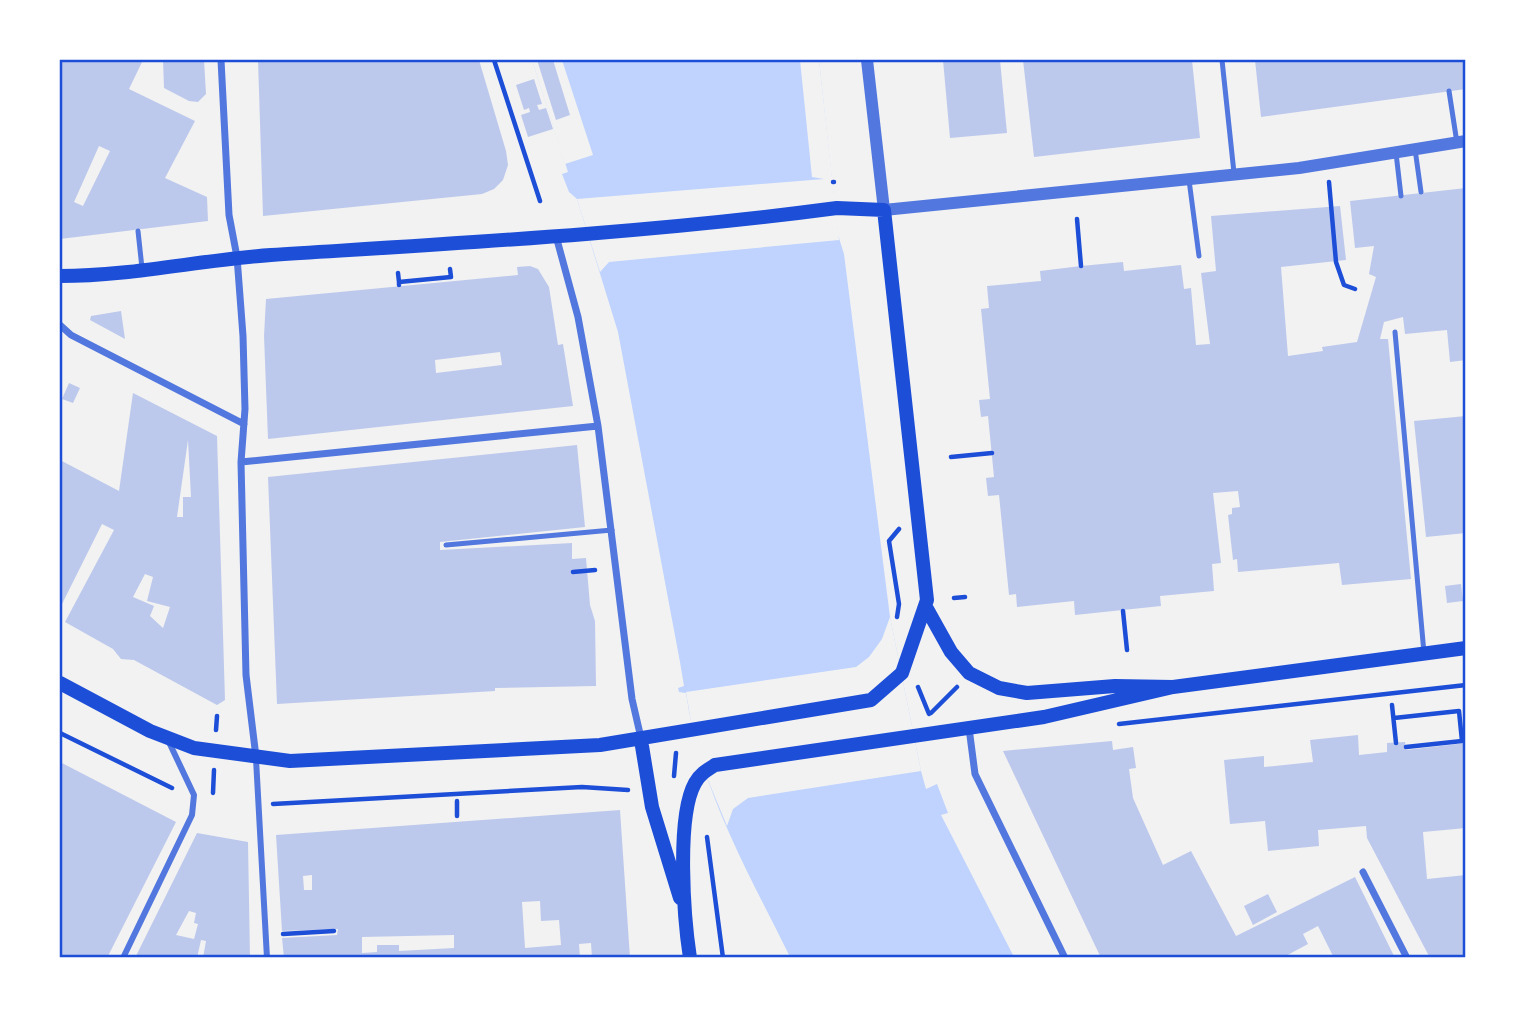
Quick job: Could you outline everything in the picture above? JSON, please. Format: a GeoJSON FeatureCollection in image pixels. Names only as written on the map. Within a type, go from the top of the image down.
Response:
{"type":"FeatureCollection","features":[{"type":"Feature","properties":{"kind":"main road"},"geometry":{"type":"LineString","coordinates":[[60,275],[142,271],[237,257],[556,236],[837,208],[884,210],[927,609],[962,666],[978,680],[999,688],[1027,693],[1115,686],[1172,687]]}},
{"type":"Feature","properties":{"kind":"main road"},"geometry":{"type":"LineString","coordinates":[[60,683],[167,739],[205,751],[256,759],[290,761],[410,757],[641,740],[871,700],[887,689],[902,673],[927,609]]}},
{"type":"Feature","properties":{"kind":"main road"},"geometry":{"type":"LineString","coordinates":[[683,907],[689,804],[694,785],[704,771],[715,765],[1044,717],[1172,687],[1465,648]]}},
{"type":"Feature","properties":{"kind":"main road"},"geometry":{"type":"LineString","coordinates":[[641,740],[652,807],[683,907],[690,957]]}},
{"type":"Feature","properties":{"kind":"street"},"geometry":{"type":"LineString","coordinates":[[221,60],[227,183],[237,257],[243,336],[244,424],[240,461],[246,674],[260,806],[267,957]]}},
{"type":"Feature","properties":{"kind":"street"},"geometry":{"type":"LineString","coordinates":[[867,60],[884,210],[1234,176],[1461,142]]}},
{"type":"Feature","properties":{"kind":"street"},"geometry":{"type":"LineString","coordinates":[[556,236],[578,317],[598,426],[632,699],[641,740]]}},
{"type":"Feature","properties":{"kind":"street"},"geometry":{"type":"LineString","coordinates":[[60,325],[71,335],[244,424]]}},
{"type":"Feature","properties":{"kind":"street"},"geometry":{"type":"LineString","coordinates":[[240,461],[598,426]]}},
{"type":"Feature","properties":{"kind":"street"},"geometry":{"type":"LineString","coordinates":[[969,728],[975,774],[1065,957]]}},
{"type":"Feature","properties":{"kind":"street"},"geometry":{"type":"LineString","coordinates":[[123,957],[192,816],[194,799],[167,739]]}},
{"type":"Feature","properties":{"kind":"street"},"geometry":{"type":"LineString","coordinates":[[1363,873],[1407,957]]}},
{"type":"Feature","properties":{"kind":"lane"},"geometry":{"type":"LineString","coordinates":[[1222,60],[1234,176]]}},
{"type":"Feature","properties":{"kind":"lane"},"geometry":{"type":"LineString","coordinates":[[1449,91],[1461,142]]}},
{"type":"Feature","properties":{"kind":"lane"},"geometry":{"type":"LineString","coordinates":[[1415,149],[1421,192]]}},
{"type":"Feature","properties":{"kind":"lane"},"geometry":{"type":"LineString","coordinates":[[1396,152],[1401,195]]}},
{"type":"Feature","properties":{"kind":"lane"},"geometry":{"type":"LineString","coordinates":[[1189,180],[1199,256]]}},
{"type":"Feature","properties":{"kind":"lane"},"geometry":{"type":"LineString","coordinates":[[138,231],[142,271]]}},
{"type":"Feature","properties":{"kind":"lane"},"geometry":{"type":"LineString","coordinates":[[1395,332],[1424,654]]}},
{"type":"Feature","properties":{"kind":"lane"},"geometry":{"type":"LineString","coordinates":[[446,545],[612,530]]}},
{"type":"Feature","properties":{"kind":"path"},"geometry":{"type":"LineString","coordinates":[[494,60],[540,201]]}},
{"type":"Feature","properties":{"kind":"path"},"geometry":{"type":"LineString","coordinates":[[1327,164],[1336,262],[1344,285],[1355,289]]}},
{"type":"Feature","properties":{"kind":"path"},"geometry":{"type":"LineString","coordinates":[[1077,219],[1081,266]]}},
{"type":"Feature","properties":{"kind":"path"},"geometry":{"type":"LineString","coordinates":[[398,274],[399,283],[451,277],[450,269]]}},
{"type":"Feature","properties":{"kind":"path"},"geometry":{"type":"LineString","coordinates":[[951,457],[992,453]]}},
{"type":"Feature","properties":{"kind":"path"},"geometry":{"type":"LineString","coordinates":[[889,541],[899,604],[896,626]]}},
{"type":"Feature","properties":{"kind":"path"},"geometry":{"type":"LineString","coordinates":[[573,572],[595,570]]}},
{"type":"Feature","properties":{"kind":"path"},"geometry":{"type":"LineString","coordinates":[[954,598],[965,597]]}},
{"type":"Feature","properties":{"kind":"path"},"geometry":{"type":"LineString","coordinates":[[1123,611],[1127,650]]}},
{"type":"Feature","properties":{"kind":"path"},"geometry":{"type":"LineString","coordinates":[[1105,726],[1465,685]]}},
{"type":"Feature","properties":{"kind":"path"},"geometry":{"type":"LineString","coordinates":[[925,700],[930,718],[957,686]]}},
{"type":"Feature","properties":{"kind":"path"},"geometry":{"type":"LineString","coordinates":[[1392,705],[1396,743]]}},
{"type":"Feature","properties":{"kind":"path"},"geometry":{"type":"LineString","coordinates":[[1394,718],[1459,711],[1462,741],[1406,747]]}},
{"type":"Feature","properties":{"kind":"path"},"geometry":{"type":"LineString","coordinates":[[216,732],[218,716]]}},
{"type":"Feature","properties":{"kind":"path"},"geometry":{"type":"LineString","coordinates":[[60,733],[194,799]]}},
{"type":"Feature","properties":{"kind":"path"},"geometry":{"type":"LineString","coordinates":[[260,806],[582,787],[637,789]]}},
{"type":"Feature","properties":{"kind":"path"},"geometry":{"type":"LineString","coordinates":[[457,801],[457,816]]}},
{"type":"Feature","properties":{"kind":"path"},"geometry":{"type":"LineString","coordinates":[[706,829],[723,957]]}},
{"type":"Feature","properties":{"kind":"path"},"geometry":{"type":"LineString","coordinates":[[282,934],[334,932]]}},
{"type":"Feature","properties":{"kind":"water"},"geometry":{"type":"Polygon","coordinates":[[[532,60],[819,60],[838,235],[844,254],[890,617],[921,771],[926,789],[937,784],[948,813],[941,815],[1014,957],[790,957],[727,828],[702,762],[686,693],[679,692],[678,688],[684,686],[680,662],[618,332],[577,199],[569,192],[562,174],[568,172],[532,60]]]}},
{"type":"Feature","properties":{"kind":"pier"},"geometry":{"type":"Polygon","coordinates":[[[532,60],[562,60],[593,155],[565,164],[532,60]]]}},
{"type":"Feature","properties":{"kind":"pier"},"geometry":{"type":"Polygon","coordinates":[[[800,60],[819,60],[839,240],[609,262],[600,272],[577,199],[824,179],[812,177],[800,60]]]}},
{"type":"Feature","properties":{"kind":"pier"},"geometry":{"type":"Polygon","coordinates":[[[890,617],[921,771],[748,798],[733,809],[727,826],[696,751],[686,692],[856,667],[869,657],[882,639],[890,617]]]}},
{"type":"Feature","properties":{"kind":"building"},"geometry":{"type":"Polygon","coordinates":[[[62,60],[143,60],[129,89],[195,121],[165,178],[207,197],[208,221],[60,239],[62,60]],[[99,146],[74,202],[83,206],[110,151],[99,146]]]}},
{"type":"Feature","properties":{"kind":"building"},"geometry":{"type":"Polygon","coordinates":[[[163,60],[204,60],[206,94],[198,102],[189,101],[164,88],[163,60]]]}},
{"type":"Feature","properties":{"kind":"building"},"geometry":{"type":"Polygon","coordinates":[[[258,60],[479,60],[506,151],[508,165],[503,180],[494,189],[482,194],[263,216],[258,60]]]}},
{"type":"Feature","properties":{"kind":"building"},"geometry":{"type":"Polygon","coordinates":[[[537,60],[553,60],[570,115],[556,120],[537,60]]]}},
{"type":"Feature","properties":{"kind":"building"},"geometry":{"type":"Polygon","coordinates":[[[943,60],[1000,60],[1007,133],[950,138],[943,60]]]}},
{"type":"Feature","properties":{"kind":"building"},"geometry":{"type":"Polygon","coordinates":[[[1023,60],[1192,60],[1200,138],[1034,157],[1023,60]]]}},
{"type":"Feature","properties":{"kind":"building"},"geometry":{"type":"Polygon","coordinates":[[[1255,60],[1466,60],[1466,89],[1261,117],[1255,60]]]}},
{"type":"Feature","properties":{"kind":"building"},"geometry":{"type":"Polygon","coordinates":[[[534,79],[542,104],[537,105],[539,110],[546,108],[553,129],[528,137],[521,115],[530,112],[529,108],[524,110],[516,85],[534,79]]]}},
{"type":"Feature","properties":{"kind":"building"},"geometry":{"type":"Polygon","coordinates":[[[1466,188],[1466,360],[1450,362],[1447,330],[1405,334],[1403,317],[1384,322],[1380,339],[1388,339],[1411,579],[1342,585],[1339,563],[1238,572],[1237,559],[1233,560],[1228,515],[1232,514],[1232,508],[1240,507],[1238,491],[1213,493],[1221,563],[1212,564],[1214,591],[1160,596],[1161,606],[1075,615],[1074,601],[1017,607],[1016,594],[1009,595],[999,495],[988,496],[986,478],[994,477],[988,416],[981,417],[979,400],[990,399],[981,309],[989,308],[987,286],[1041,281],[1040,271],[1081,266],[1123,262],[1124,271],[1181,265],[1184,289],[1191,288],[1196,345],[1210,344],[1201,273],[1216,271],[1211,216],[1340,206],[1346,260],[1281,267],[1288,356],[1323,351],[1322,347],[1357,342],[1376,277],[1369,274],[1374,246],[1355,248],[1350,201],[1466,188]]]}},
{"type":"Feature","properties":{"kind":"building"},"geometry":{"type":"Polygon","coordinates":[[[530,266],[538,269],[549,287],[558,345],[563,344],[573,406],[268,439],[264,336],[266,299],[518,275],[517,267],[530,266]],[[500,352],[435,360],[436,373],[502,365],[500,352]]]}},
{"type":"Feature","properties":{"kind":"building"},"geometry":{"type":"Polygon","coordinates":[[[121,311],[125,339],[90,320],[91,316],[121,311]]]}},
{"type":"Feature","properties":{"kind":"building"},"geometry":{"type":"Polygon","coordinates":[[[69,383],[80,388],[73,403],[62,399],[69,383]]]}},
{"type":"Feature","properties":{"kind":"building"},"geometry":{"type":"Polygon","coordinates":[[[133,393],[217,436],[225,700],[217,705],[134,660],[121,659],[113,649],[65,622],[114,530],[102,524],[60,608],[60,460],[119,491],[133,393]],[[188,440],[177,517],[183,517],[183,497],[191,497],[188,440]],[[145,574],[133,597],[154,606],[150,616],[163,628],[170,607],[147,601],[153,577],[145,574]]]}},
{"type":"Feature","properties":{"kind":"building"},"geometry":{"type":"Polygon","coordinates":[[[1466,416],[1466,533],[1426,537],[1414,421],[1466,416]]]}},
{"type":"Feature","properties":{"kind":"building"},"geometry":{"type":"Polygon","coordinates":[[[577,445],[585,527],[440,542],[440,550],[572,543],[572,559],[586,558],[590,605],[595,621],[596,686],[495,688],[495,691],[277,704],[268,477],[577,445]]]}},
{"type":"Feature","properties":{"kind":"building"},"geometry":{"type":"Polygon","coordinates":[[[1461,584],[1463,601],[1447,603],[1445,586],[1461,584]]]}},
{"type":"Feature","properties":{"kind":"building"},"geometry":{"type":"Polygon","coordinates":[[[1358,735],[1359,755],[1387,752],[1387,743],[1405,742],[1406,750],[1466,743],[1466,828],[1423,832],[1427,879],[1466,875],[1466,958],[1430,958],[1367,838],[1366,826],[1318,830],[1319,846],[1268,851],[1265,821],[1230,824],[1224,760],[1264,756],[1264,767],[1313,762],[1310,740],[1358,735]]]}},
{"type":"Feature","properties":{"kind":"building"},"geometry":{"type":"Polygon","coordinates":[[[1112,741],[1113,750],[1133,747],[1136,768],[1129,769],[1133,798],[1163,865],[1191,851],[1236,936],[1355,877],[1395,958],[1334,958],[1318,926],[1303,934],[1308,944],[1282,958],[1101,958],[1003,751],[1112,741]]]}},
{"type":"Feature","properties":{"kind":"building"},"geometry":{"type":"Polygon","coordinates":[[[60,762],[176,822],[107,958],[60,958],[60,762]]]}},
{"type":"Feature","properties":{"kind":"building"},"geometry":{"type":"Polygon","coordinates":[[[620,810],[630,958],[592,958],[591,943],[579,944],[580,958],[284,958],[282,938],[337,935],[338,929],[282,931],[276,835],[620,810]],[[312,875],[303,876],[304,890],[312,890],[312,875]],[[540,901],[522,902],[525,948],[561,945],[559,920],[541,921],[540,901]],[[454,935],[362,937],[362,953],[377,952],[377,945],[399,945],[399,951],[454,948],[454,935]]]}},
{"type":"Feature","properties":{"kind":"building"},"geometry":{"type":"Polygon","coordinates":[[[197,833],[248,842],[250,958],[203,958],[206,941],[201,940],[197,958],[135,958],[197,833]],[[189,911],[176,935],[194,939],[198,924],[194,923],[196,913],[189,911]]]}},
{"type":"Feature","properties":{"kind":"building"},"geometry":{"type":"Polygon","coordinates":[[[1268,894],[1277,912],[1253,925],[1244,906],[1268,894]]]}}]}
